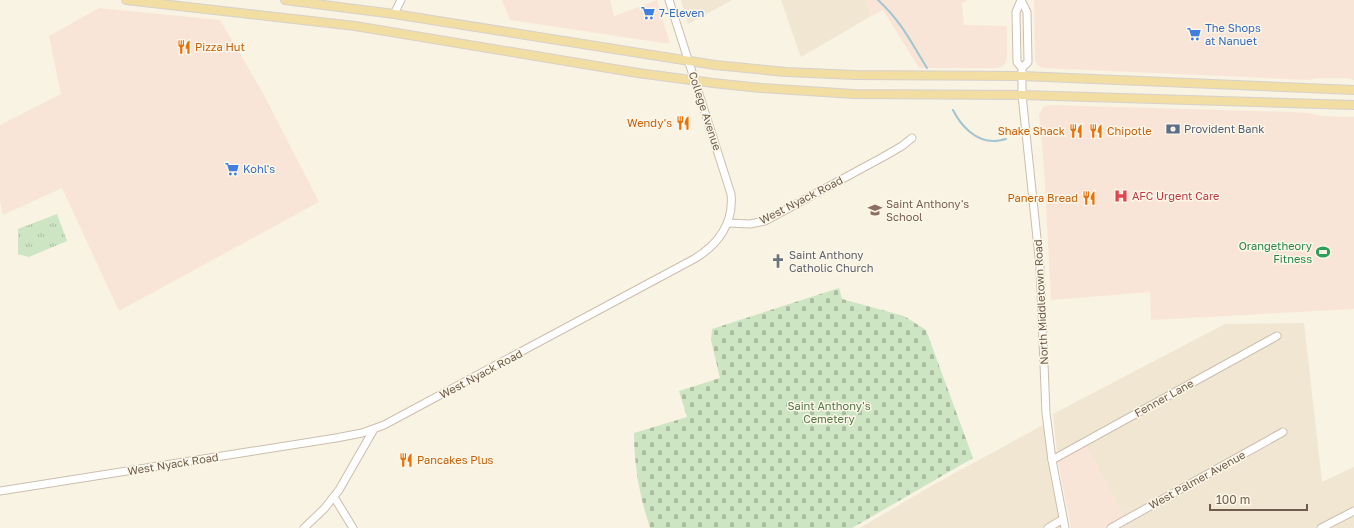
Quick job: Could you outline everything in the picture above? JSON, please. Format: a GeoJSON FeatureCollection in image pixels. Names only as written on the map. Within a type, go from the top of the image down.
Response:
{"type":"FeatureCollection","features":[{"type":"Feature","properties":{"kind":"main road"},"geometry":{"type":"LineString","coordinates":[[126,0],[355,26],[695,81],[768,89],[901,95],[1022,95],[1354,105]]}},
{"type":"Feature","properties":{"kind":"main road"},"geometry":{"type":"LineString","coordinates":[[285,0],[394,14],[739,68],[808,73],[878,75],[1022,72],[1354,90]]}},
{"type":"Feature","properties":{"kind":"street"},"geometry":{"type":"LineString","coordinates":[[394,14],[401,0]]}},
{"type":"Feature","properties":{"kind":"street","name":"College Avenue"},"geometry":{"type":"LineString","coordinates":[[669,0],[730,187],[732,202],[728,223]]}},
{"type":"Feature","properties":{"kind":"street"},"geometry":{"type":"LineString","coordinates":[[1021,0],[1016,12],[1017,62],[1022,72]]}},
{"type":"Feature","properties":{"kind":"street"},"geometry":{"type":"LineString","coordinates":[[1021,0],[1027,12],[1028,62],[1022,72]]}},
{"type":"Feature","properties":{"kind":"street","name":"North Middletown Road"},"geometry":{"type":"LineString","coordinates":[[1022,72],[1022,95],[1040,259],[1046,402],[1052,460],[1065,528]]}},
{"type":"Feature","properties":{"kind":"street","name":"West Nyack Road"},"geometry":{"type":"LineString","coordinates":[[0,491],[336,438],[374,429],[433,400],[702,255],[715,244],[728,223],[750,224],[765,221],[883,157],[902,146],[912,138]]}},
{"type":"Feature","properties":{"kind":"street","name":"Fenner Lane"},"geometry":{"type":"LineString","coordinates":[[1052,460],[1276,336]]}},
{"type":"Feature","properties":{"kind":"street"},"geometry":{"type":"LineString","coordinates":[[304,528],[334,497],[348,476],[374,429]]}},
{"type":"Feature","properties":{"kind":"street","name":"West Palmer Avenue"},"geometry":{"type":"LineString","coordinates":[[1111,528],[1283,432]]}},
{"type":"Feature","properties":{"kind":"street"},"geometry":{"type":"LineString","coordinates":[[334,497],[353,528]]}},
{"type":"Feature","properties":{"kind":"street"},"geometry":{"type":"LineString","coordinates":[[1322,528],[1354,511]]}},
{"type":"Feature","properties":{"kind":"street"},"geometry":{"type":"LineString","coordinates":[[1048,528],[1063,519]]}},
{"type":"Feature","properties":{"kind":"shaded area"},"geometry":{"type":"Polygon","coordinates":[[[502,0],[610,0],[614,16],[657,0],[670,44],[510,20],[502,0]]]}},
{"type":"Feature","properties":{"kind":"shaded area"},"geometry":{"type":"Polygon","coordinates":[[[681,0],[732,0],[688,24],[681,0]]]}},
{"type":"Feature","properties":{"kind":"shaded area"},"geometry":{"type":"Polygon","coordinates":[[[781,0],[865,0],[871,16],[801,57],[781,0]]]}},
{"type":"Feature","properties":{"kind":"shaded area"},"geometry":{"type":"Polygon","coordinates":[[[865,0],[968,0],[962,3],[964,25],[1007,26],[1006,62],[1003,66],[997,68],[919,68],[883,10],[871,16],[865,0]]]}},
{"type":"Feature","properties":{"kind":"shaded area","name":"The Shops at Nanuet"},"geometry":{"type":"Polygon","coordinates":[[[1034,0],[1354,0],[1354,80],[1347,78],[1318,78],[1308,80],[1043,68],[1038,66],[1035,60],[1034,0]]]}},
{"type":"Feature","properties":{"kind":"shaded area"},"geometry":{"type":"Polygon","coordinates":[[[99,8],[220,20],[263,93],[319,202],[119,311],[62,188],[3,215],[0,201],[0,125],[61,94],[49,36],[99,8]]]}},
{"type":"Feature","properties":{"kind":"shaded area"},"geometry":{"type":"Polygon","coordinates":[[[1050,105],[1292,112],[1322,116],[1354,117],[1354,309],[1151,320],[1150,292],[1051,300],[1044,166],[1039,115],[1043,107],[1050,105]]]}},
{"type":"Feature","properties":{"kind":"shaded area"},"geometry":{"type":"Polygon","coordinates":[[[1304,323],[1322,482],[1354,467],[1354,528],[1104,528],[1124,517],[1086,445],[1058,462],[1053,414],[1225,324],[1304,323]]]}},
{"type":"Feature","properties":{"kind":"shaded area"},"geometry":{"type":"Polygon","coordinates":[[[1043,425],[1062,528],[860,528],[933,485],[1043,425]]]}},
{"type":"Feature","properties":{"kind":"shaded area"},"geometry":{"type":"Polygon","coordinates":[[[1086,445],[1124,517],[1104,528],[1071,528],[1058,462],[1086,445]]]}},
{"type":"Feature","properties":{"kind":"green space"},"geometry":{"type":"Polygon","coordinates":[[[57,214],[67,241],[29,257],[18,254],[18,229],[57,214]]]}},
{"type":"Feature","properties":{"kind":"green space","name":"Saint Anthony's Cemetery"},"geometry":{"type":"Polygon","coordinates":[[[839,288],[842,299],[904,316],[926,330],[973,458],[852,528],[650,528],[638,481],[634,433],[687,417],[679,391],[720,378],[711,340],[712,329],[839,288]]]}},
{"type":"Feature","properties":{"kind":"waterway"},"geometry":{"type":"LineString","coordinates":[[878,0],[899,24],[927,68]]}},
{"type":"Feature","properties":{"kind":"waterway"},"geometry":{"type":"LineString","coordinates":[[953,110],[960,122],[969,132],[987,140],[996,141],[1006,139]]}},
{"type":"Feature","properties":{"kind":"place","name":"7-Eleven"},"geometry":{"type":"Point","coordinates":[648,13]}},
{"type":"Feature","properties":{"kind":"place","name":"The Shops at Nanuet"},"geometry":{"type":"Point","coordinates":[1194,34]}},
{"type":"Feature","properties":{"kind":"place","name":"Pizza Hut"},"geometry":{"type":"Point","coordinates":[184,47]}},
{"type":"Feature","properties":{"kind":"place","name":"Wendy's"},"geometry":{"type":"Point","coordinates":[683,123]}},
{"type":"Feature","properties":{"kind":"place","name":"Provident Bank"},"geometry":{"type":"Point","coordinates":[1173,129]}},
{"type":"Feature","properties":{"kind":"place","name":"Shake Shack"},"geometry":{"type":"Point","coordinates":[1076,131]}},
{"type":"Feature","properties":{"kind":"place","name":"Chipotle"},"geometry":{"type":"Point","coordinates":[1096,131]}},
{"type":"Feature","properties":{"kind":"place","name":"Kohl's"},"geometry":{"type":"Point","coordinates":[232,169]}},
{"type":"Feature","properties":{"kind":"place","name":"AFC Urgent Care"},"geometry":{"type":"Point","coordinates":[1121,196]}},
{"type":"Feature","properties":{"kind":"place","name":"Panera Bread"},"geometry":{"type":"Point","coordinates":[1089,198]}},
{"type":"Feature","properties":{"kind":"place","name":"Saint Anthony's School"},"geometry":{"type":"Point","coordinates":[875,210]}},
{"type":"Feature","properties":{"kind":"place","name":"Orangetheory Fitness"},"geometry":{"type":"Point","coordinates":[1323,252]}},
{"type":"Feature","properties":{"kind":"place","name":"Saint Anthony Catholic Church"},"geometry":{"type":"Point","coordinates":[778,261]}},
{"type":"Feature","properties":{"kind":"place","name":"Pancakes Plus"},"geometry":{"type":"Point","coordinates":[406,460]}}]}
